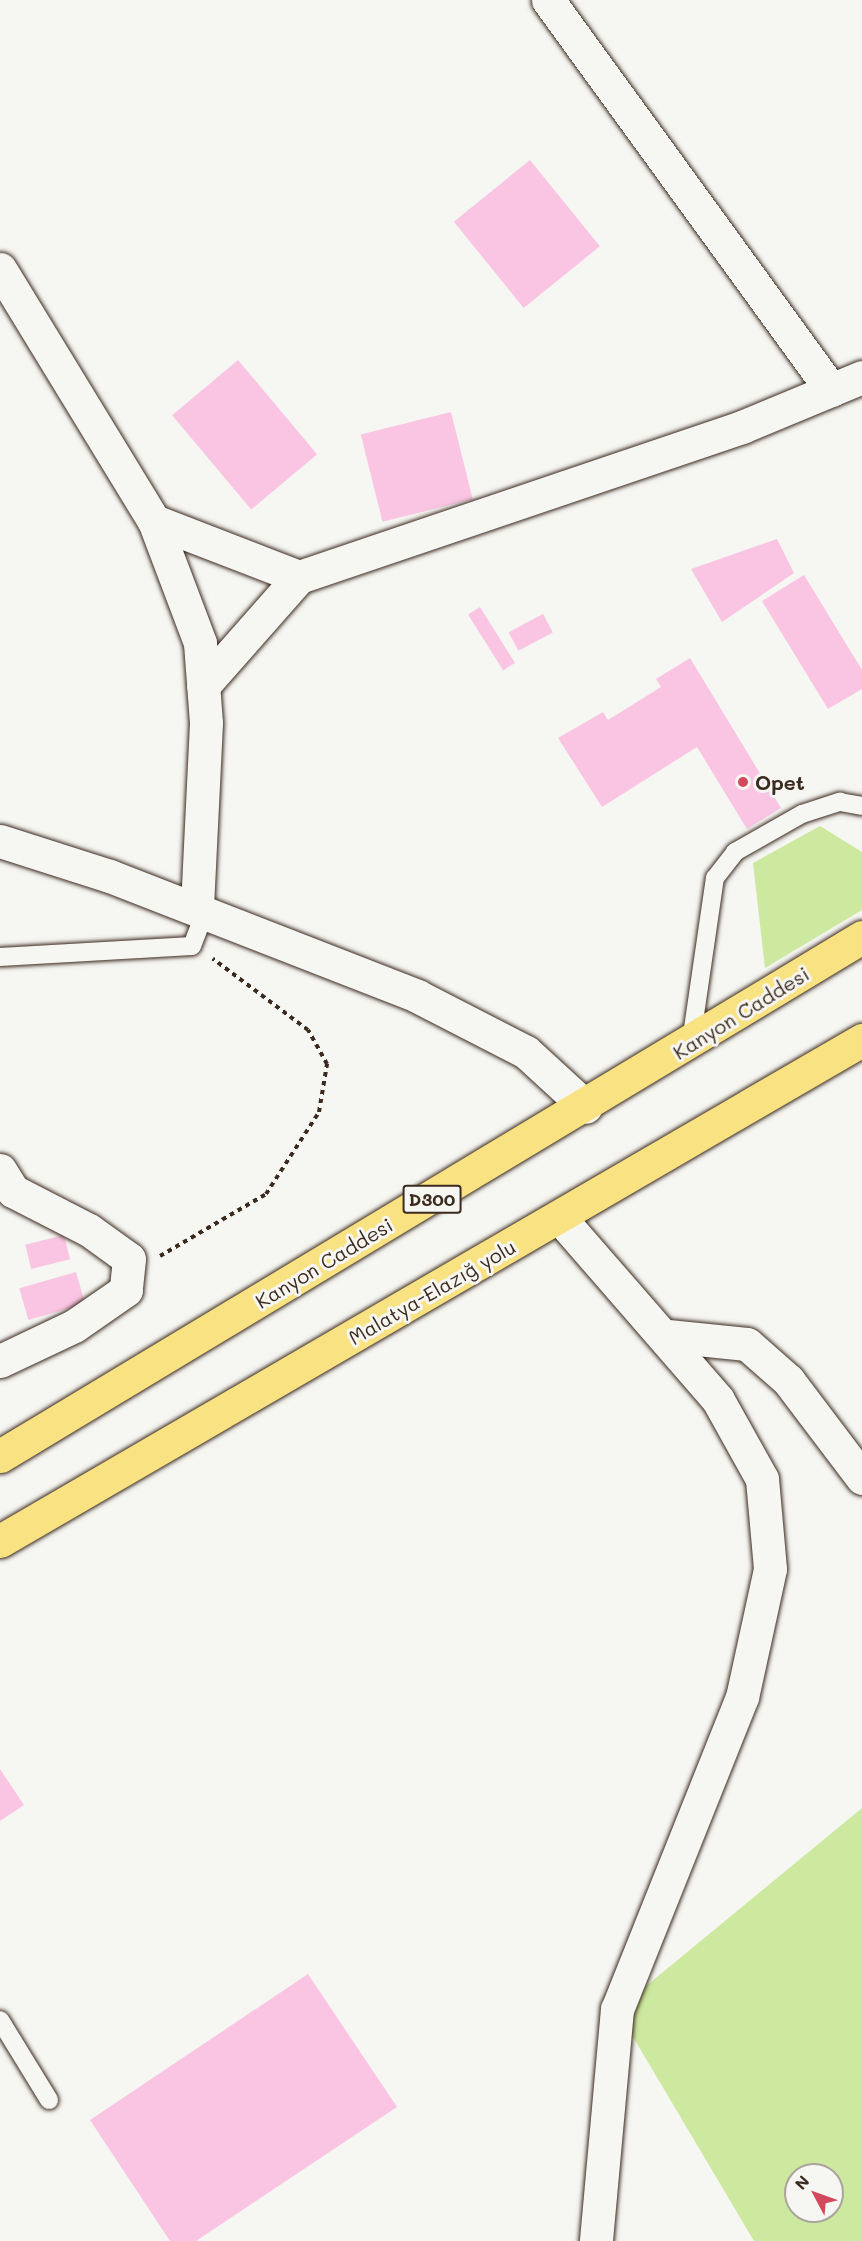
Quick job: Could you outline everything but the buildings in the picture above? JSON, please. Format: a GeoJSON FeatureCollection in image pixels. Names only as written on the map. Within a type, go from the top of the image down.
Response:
{"type":"FeatureCollection","features":[{"type":"Feature","properties":{"kind":"highway","name":"Kanyon Caddesi"},"geometry":{"type":"LineString","coordinates":[[0,1456],[691,1045],[862,938]]}},
{"type":"Feature","properties":{"kind":"highway","name":"Malatya-Elazığ yolu"},"geometry":{"type":"LineString","coordinates":[[0,1541],[560,1218],[862,1040]]}},
{"type":"Feature","properties":{"kind":"street"},"geometry":{"type":"LineString","coordinates":[[548,0],[831,390]]}},
{"type":"Feature","properties":{"kind":"street"},"geometry":{"type":"LineString","coordinates":[[0,269],[154,521],[200,643],[206,723],[197,909]]}},
{"type":"Feature","properties":{"kind":"street"},"geometry":{"type":"LineString","coordinates":[[203,686],[299,577],[720,435],[862,377]]}},
{"type":"Feature","properties":{"kind":"street"},"geometry":{"type":"LineString","coordinates":[[154,521],[299,577]]}},
{"type":"Feature","properties":{"kind":"street"},"geometry":{"type":"LineString","coordinates":[[0,841],[197,909],[417,996],[525,1052],[586,1107]]}},
{"type":"Feature","properties":{"kind":"street"},"geometry":{"type":"LineString","coordinates":[[0,1170],[13,1191],[89,1230],[129,1259],[126,1290],[74,1326],[0,1361]]}},
{"type":"Feature","properties":{"kind":"street"},"geometry":{"type":"LineString","coordinates":[[560,1218],[668,1336],[718,1400],[762,1479],[770,1569],[742,1697],[617,2010],[596,2241]]}},
{"type":"Feature","properties":{"kind":"street"},"geometry":{"type":"LineString","coordinates":[[668,1336],[747,1344],[788,1380],[862,1478]]}},
{"type":"Feature","properties":{"kind":"lane"},"geometry":{"type":"LineString","coordinates":[[691,1045],[715,878],[735,852],[802,814],[840,802],[862,806]]}},
{"type":"Feature","properties":{"kind":"lane"},"geometry":{"type":"LineString","coordinates":[[0,957],[192,946],[200,925],[197,909]]}},
{"type":"Feature","properties":{"kind":"lane"},"geometry":{"type":"LineString","coordinates":[[0,2020],[49,2100]]}},
{"type":"Feature","properties":{"kind":"path"},"geometry":{"type":"LineString","coordinates":[[129,1259],[170,1255],[266,1194],[319,1112],[327,1064],[308,1029],[192,946]]}},
{"type":"Feature","properties":{"kind":"green space"},"geometry":{"type":"Polygon","coordinates":[[[820,826],[862,852],[862,910],[765,968],[753,863],[820,826]]]}},
{"type":"Feature","properties":{"kind":"green space"},"geometry":{"type":"Polygon","coordinates":[[[862,1808],[862,2241],[754,2241],[617,2010],[862,1808]]]}},
{"type":"Feature","properties":{"kind":"place","name":"Opet"},"geometry":{"type":"Point","coordinates":[743,782]}}]}
